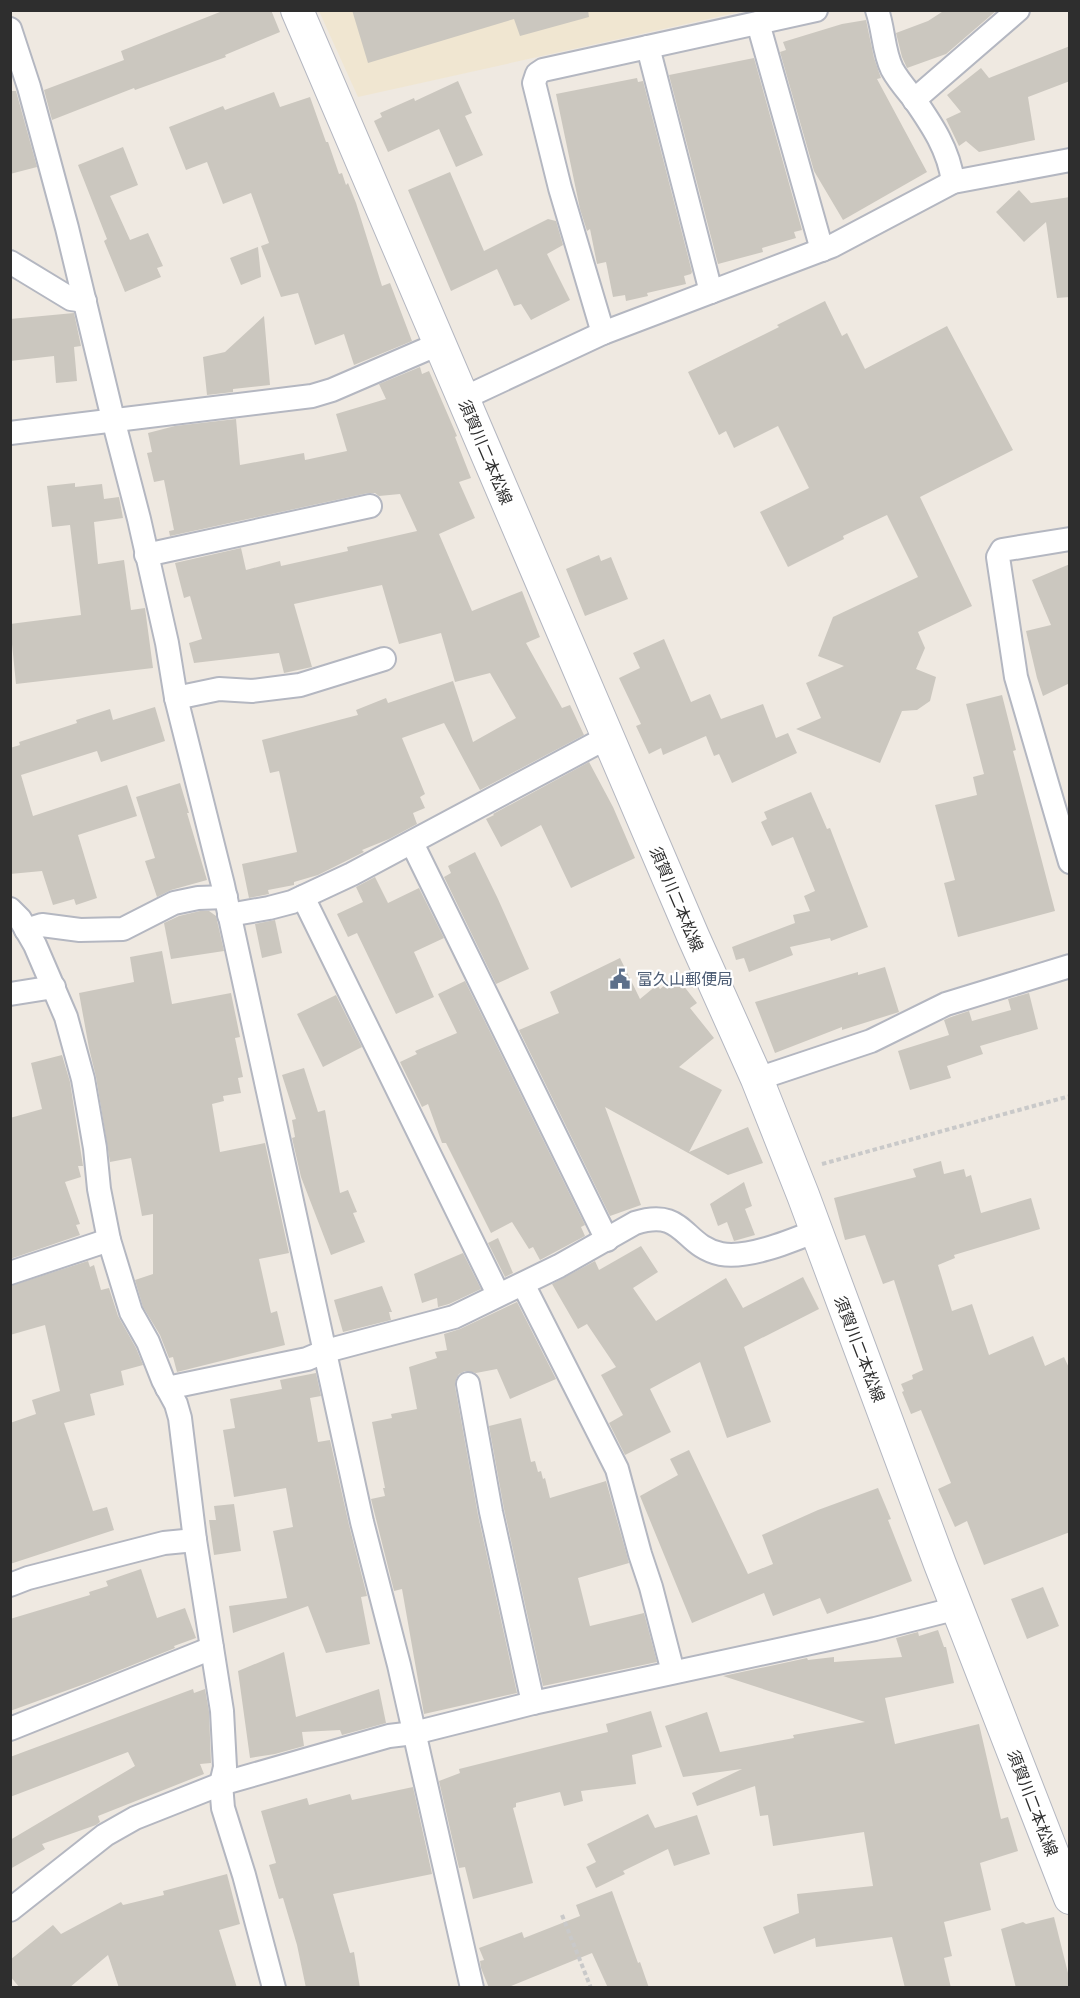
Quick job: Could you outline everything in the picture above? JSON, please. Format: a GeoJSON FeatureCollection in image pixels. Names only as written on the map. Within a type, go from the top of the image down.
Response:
{"type":"FeatureCollection","features":[{"type":"Feature","properties":{"kind":"main road","name":"須賀川二本松線"},"geometry":{"type":"LineString","coordinates":[[297,10],[693,936],[757,1079],[1070,1898]]}},
{"type":"Feature","properties":{"kind":"street"},"geometry":{"type":"LineString","coordinates":[[603,333],[560,188],[534,83],[537,74],[543,70],[816,10]]}},
{"type":"Feature","properties":{"kind":"street"},"geometry":{"type":"LineString","coordinates":[[877,10],[888,60],[947,153],[953,182]]}},
{"type":"Feature","properties":{"kind":"street"},"geometry":{"type":"LineString","coordinates":[[914,100],[1018,10]]}},
{"type":"Feature","properties":{"kind":"street"},"geometry":{"type":"LineString","coordinates":[[758,23],[822,250]]}},
{"type":"Feature","properties":{"kind":"street"},"geometry":{"type":"LineString","coordinates":[[10,29],[29,87],[68,228],[112,419],[139,519],[167,643],[176,698],[227,906],[362,1522],[414,1733],[472,1988]]}},
{"type":"Feature","properties":{"kind":"street"},"geometry":{"type":"LineString","coordinates":[[648,47],[711,292]]}},
{"type":"Feature","properties":{"kind":"street"},"geometry":{"type":"LineString","coordinates":[[464,398],[603,333],[822,250],[902,211],[953,182],[1070,160]]}},
{"type":"Feature","properties":{"kind":"street"},"geometry":{"type":"LineString","coordinates":[[10,262],[71,299],[85,301]]}},
{"type":"Feature","properties":{"kind":"street"},"geometry":{"type":"LineString","coordinates":[[10,433],[312,396],[332,390],[441,343]]}},
{"type":"Feature","properties":{"kind":"street"},"geometry":{"type":"LineString","coordinates":[[146,555],[370,506]]}},
{"type":"Feature","properties":{"kind":"street"},"geometry":{"type":"LineString","coordinates":[[1070,539],[1002,550],[998,556],[1016,677],[1070,862]]}},
{"type":"Feature","properties":{"kind":"street"},"geometry":{"type":"LineString","coordinates":[[176,698],[219,689],[252,691],[300,685],[384,659]]}},
{"type":"Feature","properties":{"kind":"street"},"geometry":{"type":"LineString","coordinates":[[26,930],[42,925],[80,930],[123,929],[174,903],[198,898],[227,906],[269,909],[303,897],[411,843],[608,737]]}},
{"type":"Feature","properties":{"kind":"street"},"geometry":{"type":"LineString","coordinates":[[411,843],[606,1240]]}},
{"type":"Feature","properties":{"kind":"street"},"geometry":{"type":"LineString","coordinates":[[303,897],[498,1294]]}},
{"type":"Feature","properties":{"kind":"street"},"geometry":{"type":"LineString","coordinates":[[10,909],[35,945],[66,1017],[83,1079],[109,1240],[131,1312],[148,1342],[176,1404],[180,1419],[195,1540],[222,1711],[225,1767],[221,1784],[223,1808],[244,1875],[274,1988]]}},
{"type":"Feature","properties":{"kind":"street"},"geometry":{"type":"LineString","coordinates":[[757,1079],[871,1041],[946,1004],[1070,966]]}},
{"type":"Feature","properties":{"kind":"street"},"geometry":{"type":"LineString","coordinates":[[10,994],[54,987]]}},
{"type":"Feature","properties":{"kind":"street"},"geometry":{"type":"LineString","coordinates":[[167,1388],[307,1359],[326,1351],[454,1317],[498,1294],[511,1291],[635,1223],[653,1218],[672,1222],[705,1247],[721,1254],[754,1252],[788,1243],[816,1231]]}},
{"type":"Feature","properties":{"kind":"street"},"geometry":{"type":"LineString","coordinates":[[10,1273],[109,1240]]}},
{"type":"Feature","properties":{"kind":"street"},"geometry":{"type":"LineString","coordinates":[[523,1284],[617,1469],[673,1672]]}},
{"type":"Feature","properties":{"kind":"street"},"geometry":{"type":"LineString","coordinates":[[468,1384],[491,1512],[533,1703]]}},
{"type":"Feature","properties":{"kind":"street"},"geometry":{"type":"LineString","coordinates":[[10,1585],[28,1578],[164,1543],[195,1540]]}},
{"type":"Feature","properties":{"kind":"street"},"geometry":{"type":"LineString","coordinates":[[10,1910],[105,1835],[135,1818],[221,1784],[389,1736],[414,1733],[533,1703],[875,1629],[958,1608]]}},
{"type":"Feature","properties":{"kind":"street"},"geometry":{"type":"LineString","coordinates":[[10,1729],[212,1648]]}},
{"type":"Feature","properties":{"kind":"path"},"geometry":{"type":"LineString","coordinates":[[821,1164],[1070,1096]]}},
{"type":"Feature","properties":{"kind":"path"},"geometry":{"type":"LineString","coordinates":[[562,1915],[591,1988]]}},
{"type":"Feature","properties":{"kind":"shaded area"},"geometry":{"type":"Polygon","coordinates":[[[319,11],[744,11],[358,97],[319,11]]]}},
{"type":"Feature","properties":{"kind":"building"},"geometry":{"type":"Polygon","coordinates":[[[225,10],[271,10],[280,32],[225,55],[226,57],[135,90],[134,88],[52,120],[44,90],[124,60],[121,51],[225,10]]]}},
{"type":"Feature","properties":{"kind":"building"},"geometry":{"type":"Polygon","coordinates":[[[352,10],[588,10],[589,17],[520,36],[514,19],[368,63],[352,10]]]}},
{"type":"Feature","properties":{"kind":"building"},"geometry":{"type":"Polygon","coordinates":[[[945,10],[997,10],[946,54],[907,68],[896,33],[928,21],[945,10]]]}},
{"type":"Feature","properties":{"kind":"building"},"geometry":{"type":"Polygon","coordinates":[[[866,20],[881,78],[877,79],[927,172],[843,220],[814,171],[780,52],[786,50],[783,42],[842,24],[866,20]]]}},
{"type":"Feature","properties":{"kind":"building"},"geometry":{"type":"Polygon","coordinates":[[[1070,46],[1070,81],[1028,97],[1035,140],[979,152],[966,141],[959,146],[946,119],[961,112],[947,95],[981,68],[989,78],[1070,46]]]}},
{"type":"Feature","properties":{"kind":"building"},"geometry":{"type":"Polygon","coordinates":[[[754,58],[802,230],[794,232],[796,238],[762,248],[763,252],[718,264],[669,75],[754,58]]]}},
{"type":"Feature","properties":{"kind":"building"},"geometry":{"type":"Polygon","coordinates":[[[637,78],[638,82],[643,81],[692,272],[684,276],[686,284],[647,293],[648,296],[626,301],[625,295],[613,297],[606,262],[597,264],[590,229],[587,231],[580,209],[556,94],[637,78]]]}},
{"type":"Feature","properties":{"kind":"building"},"geometry":{"type":"Polygon","coordinates":[[[458,81],[472,113],[465,116],[483,155],[456,167],[439,129],[388,152],[374,121],[382,117],[380,113],[414,98],[415,101],[458,81]]]}},
{"type":"Feature","properties":{"kind":"building"},"geometry":{"type":"Polygon","coordinates":[[[10,91],[16,91],[37,167],[10,174],[10,91]]]}},
{"type":"Feature","properties":{"kind":"building"},"geometry":{"type":"Polygon","coordinates":[[[274,92],[280,107],[310,97],[339,174],[342,173],[346,185],[348,183],[356,203],[382,286],[390,283],[412,341],[354,365],[344,334],[315,345],[298,293],[281,297],[261,246],[269,243],[251,193],[223,204],[207,162],[186,170],[169,127],[223,106],[225,110],[274,92]]]}},
{"type":"Feature","properties":{"kind":"building"},"geometry":{"type":"Polygon","coordinates":[[[123,147],[138,185],[110,196],[130,240],[148,233],[163,266],[157,268],[161,277],[125,292],[104,241],[107,239],[78,165],[123,147]]]}},
{"type":"Feature","properties":{"kind":"building"},"geometry":{"type":"Polygon","coordinates":[[[450,172],[484,251],[548,219],[556,221],[563,245],[547,254],[570,300],[531,320],[521,304],[514,306],[497,269],[451,291],[408,190],[450,172]]]}},
{"type":"Feature","properties":{"kind":"building"},"geometry":{"type":"Polygon","coordinates":[[[1019,190],[1031,203],[1070,197],[1070,297],[1057,298],[1046,222],[1024,242],[996,212],[1019,190]]]}},
{"type":"Feature","properties":{"kind":"building"},"geometry":{"type":"Polygon","coordinates":[[[258,247],[261,277],[241,285],[230,258],[258,247]]]}},
{"type":"Feature","properties":{"kind":"building"},"geometry":{"type":"Polygon","coordinates":[[[825,301],[842,336],[847,333],[865,369],[947,326],[1013,450],[920,497],[972,606],[918,632],[925,648],[916,669],[936,677],[930,701],[917,710],[902,711],[880,763],[796,729],[821,718],[806,683],[844,666],[818,656],[833,617],[918,577],[887,515],[843,536],[844,539],[788,567],[760,512],[809,488],[778,426],[734,448],[726,431],[719,435],[688,372],[779,327],[777,325],[825,301]]]}},
{"type":"Feature","properties":{"kind":"building"},"geometry":{"type":"Polygon","coordinates":[[[74,313],[81,346],[74,347],[77,381],[56,383],[54,356],[10,361],[10,319],[74,313]]]}},
{"type":"Feature","properties":{"kind":"building"},"geometry":{"type":"Polygon","coordinates":[[[264,316],[270,385],[233,389],[233,392],[207,395],[203,357],[225,352],[264,316]]]}},
{"type":"Feature","properties":{"kind":"building"},"geometry":{"type":"Polygon","coordinates":[[[420,367],[422,374],[429,371],[457,436],[455,437],[471,478],[459,482],[475,518],[439,534],[472,611],[522,591],[540,637],[526,643],[562,708],[570,705],[584,735],[480,790],[444,723],[402,738],[425,794],[420,797],[425,808],[413,813],[417,824],[362,850],[364,852],[318,875],[294,882],[294,885],[268,890],[269,894],[249,898],[242,864],[297,852],[279,771],[270,773],[262,740],[358,715],[356,710],[386,698],[388,703],[453,681],[473,742],[516,718],[490,673],[455,682],[441,633],[399,644],[382,585],[294,604],[312,667],[284,673],[279,653],[194,663],[189,643],[202,639],[190,596],[184,598],[175,563],[241,548],[246,570],[280,561],[281,566],[348,551],[347,547],[417,531],[400,494],[379,496],[375,493],[368,493],[170,536],[169,531],[174,530],[164,480],[154,482],[147,453],[152,452],[148,433],[175,426],[236,419],[240,465],[304,453],[305,460],[347,451],[336,414],[386,399],[379,384],[420,367]]]}},
{"type":"Feature","properties":{"kind":"building"},"geometry":{"type":"Polygon","coordinates":[[[75,483],[75,487],[102,484],[104,499],[119,497],[123,518],[94,522],[98,564],[124,560],[131,610],[145,608],[153,668],[16,684],[10,624],[81,615],[70,525],[52,527],[47,486],[75,483]]]}},
{"type":"Feature","properties":{"kind":"building"},"geometry":{"type":"Polygon","coordinates":[[[599,555],[601,561],[611,557],[628,599],[585,616],[566,569],[599,555]]]}},
{"type":"Feature","properties":{"kind":"building"},"geometry":{"type":"Polygon","coordinates":[[[1070,564],[1070,683],[1043,696],[1026,631],[1051,625],[1032,580],[1070,564]]]}},
{"type":"Feature","properties":{"kind":"building"},"geometry":{"type":"Polygon","coordinates":[[[664,639],[691,702],[710,694],[721,719],[763,704],[776,738],[788,733],[797,753],[732,783],[719,754],[714,756],[706,736],[663,755],[661,748],[649,754],[636,726],[641,724],[619,678],[640,668],[633,653],[664,639]]]}},
{"type":"Feature","properties":{"kind":"building"},"geometry":{"type":"Polygon","coordinates":[[[1002,695],[1016,750],[1013,751],[1055,911],[958,937],[944,883],[955,880],[935,805],[977,795],[973,777],[984,774],[966,704],[1002,695]]]}},
{"type":"Feature","properties":{"kind":"building"},"geometry":{"type":"Polygon","coordinates":[[[155,707],[165,741],[101,762],[97,751],[21,775],[33,816],[127,785],[137,816],[78,835],[97,898],[76,905],[74,899],[53,905],[42,871],[10,874],[10,748],[20,745],[19,742],[77,723],[76,720],[110,709],[113,720],[155,707]]]}},
{"type":"Feature","properties":{"kind":"building"},"geometry":{"type":"Polygon","coordinates":[[[589,762],[613,807],[635,858],[571,888],[541,825],[501,847],[486,819],[589,762]]]}},
{"type":"Feature","properties":{"kind":"building"},"geometry":{"type":"Polygon","coordinates":[[[180,783],[207,880],[171,890],[157,897],[145,861],[155,858],[136,797],[180,783]]]}},
{"type":"Feature","properties":{"kind":"building"},"geometry":{"type":"Polygon","coordinates":[[[811,792],[827,829],[830,828],[868,927],[831,941],[830,938],[790,947],[793,955],[749,972],[744,958],[736,960],[732,947],[795,923],[793,915],[810,911],[804,896],[815,891],[793,837],[772,846],[761,822],[767,819],[764,812],[811,792]]]}},
{"type":"Feature","properties":{"kind":"building"},"geometry":{"type":"Polygon","coordinates":[[[475,852],[529,969],[496,984],[444,877],[451,873],[448,866],[475,852]]]}},
{"type":"Feature","properties":{"kind":"building"},"geometry":{"type":"Polygon","coordinates":[[[375,877],[388,903],[419,888],[444,938],[414,952],[434,997],[396,1014],[357,933],[348,937],[337,914],[363,902],[356,887],[375,877]]]}},
{"type":"Feature","properties":{"kind":"building"},"geometry":{"type":"Polygon","coordinates":[[[209,911],[216,916],[224,951],[171,959],[164,923],[179,916],[209,911]]]}},
{"type":"Feature","properties":{"kind":"building"},"geometry":{"type":"Polygon","coordinates":[[[275,920],[282,953],[262,958],[255,924],[275,920]]]}},
{"type":"Feature","properties":{"kind":"building"},"geometry":{"type":"Polygon","coordinates":[[[162,951],[172,1004],[231,993],[240,1037],[235,1038],[243,1077],[238,1078],[241,1093],[223,1096],[224,1101],[212,1104],[220,1152],[265,1143],[289,1253],[259,1259],[271,1313],[277,1311],[285,1345],[177,1372],[173,1357],[169,1358],[160,1335],[143,1307],[135,1280],[153,1274],[153,1214],[142,1216],[131,1158],[110,1162],[79,993],[134,982],[130,957],[162,951]]]}},
{"type":"Feature","properties":{"kind":"building"},"geometry":{"type":"Polygon","coordinates":[[[620,958],[640,999],[657,985],[660,989],[676,976],[697,1003],[690,1008],[714,1038],[679,1067],[722,1090],[689,1152],[748,1127],[763,1163],[728,1175],[605,1107],[641,1205],[610,1216],[519,1030],[559,1013],[550,992],[620,958]]]}},
{"type":"Feature","properties":{"kind":"building"},"geometry":{"type":"Polygon","coordinates":[[[885,967],[899,1012],[842,1030],[842,1027],[775,1053],[755,1002],[858,972],[858,975],[885,967]]]}},
{"type":"Feature","properties":{"kind":"building"},"geometry":{"type":"Polygon","coordinates":[[[465,981],[585,1225],[581,1227],[585,1236],[540,1260],[533,1247],[529,1249],[512,1222],[491,1233],[446,1143],[442,1143],[428,1104],[422,1107],[400,1062],[417,1054],[415,1051],[457,1033],[438,994],[465,981]]]}},
{"type":"Feature","properties":{"kind":"building"},"geometry":{"type":"Polygon","coordinates":[[[1029,993],[1038,1029],[980,1046],[983,1054],[947,1066],[951,1078],[910,1090],[898,1051],[949,1035],[944,1020],[969,1011],[972,1021],[1011,1010],[1008,999],[1029,993]]]}},
{"type":"Feature","properties":{"kind":"building"},"geometry":{"type":"Polygon","coordinates":[[[336,995],[362,1047],[323,1067],[297,1014],[336,995]]]}},
{"type":"Feature","properties":{"kind":"building"},"geometry":{"type":"Polygon","coordinates":[[[62,1055],[70,1082],[83,1166],[78,1166],[81,1177],[65,1182],[80,1224],[76,1225],[80,1235],[10,1259],[10,1118],[42,1109],[31,1063],[62,1055]]]}},
{"type":"Feature","properties":{"kind":"building"},"geometry":{"type":"Polygon","coordinates":[[[304,1068],[318,1112],[325,1110],[340,1193],[348,1190],[357,1212],[353,1213],[365,1242],[331,1255],[301,1177],[292,1138],[295,1137],[292,1120],[296,1119],[282,1075],[304,1068]]]}},
{"type":"Feature","properties":{"kind":"building"},"geometry":{"type":"Polygon","coordinates":[[[941,1161],[944,1174],[964,1169],[966,1177],[971,1175],[981,1213],[1031,1198],[1040,1229],[954,1255],[955,1258],[938,1265],[952,1311],[972,1304],[989,1355],[1033,1336],[1045,1366],[1064,1357],[1070,1370],[1070,1532],[984,1565],[967,1521],[955,1527],[938,1489],[951,1483],[921,1410],[911,1414],[902,1392],[904,1391],[901,1384],[913,1379],[912,1375],[923,1370],[894,1280],[883,1284],[865,1235],[845,1240],[834,1198],[916,1177],[913,1169],[941,1161]]]}},
{"type":"Feature","properties":{"kind":"building"},"geometry":{"type":"Polygon","coordinates":[[[744,1182],[752,1206],[745,1209],[755,1235],[734,1241],[727,1222],[718,1226],[710,1204],[744,1182]]]}},
{"type":"Feature","properties":{"kind":"building"},"geometry":{"type":"Polygon","coordinates":[[[498,1238],[513,1273],[505,1277],[488,1243],[498,1238]]]}},
{"type":"Feature","properties":{"kind":"building"},"geometry":{"type":"Polygon","coordinates":[[[641,1246],[658,1272],[633,1288],[656,1321],[726,1278],[743,1308],[803,1277],[819,1309],[744,1347],[771,1422],[727,1438],[700,1362],[650,1389],[671,1432],[625,1455],[609,1423],[623,1415],[601,1375],[616,1367],[587,1324],[578,1329],[552,1284],[595,1261],[599,1270],[641,1246]]]}},
{"type":"Feature","properties":{"kind":"building"},"geometry":{"type":"Polygon","coordinates":[[[463,1253],[481,1289],[438,1307],[437,1298],[422,1303],[414,1274],[463,1253]]]}},
{"type":"Feature","properties":{"kind":"building"},"geometry":{"type":"Polygon","coordinates":[[[88,1261],[90,1267],[94,1265],[101,1290],[109,1288],[118,1316],[143,1365],[121,1371],[124,1385],[90,1394],[95,1415],[64,1423],[93,1511],[107,1507],[114,1530],[10,1564],[10,1423],[36,1414],[32,1400],[60,1391],[45,1325],[10,1335],[10,1286],[88,1261]]]}},
{"type":"Feature","properties":{"kind":"building"},"geometry":{"type":"Polygon","coordinates":[[[382,1286],[392,1312],[389,1312],[391,1320],[343,1332],[334,1300],[382,1286]]]}},
{"type":"Feature","properties":{"kind":"building"},"geometry":{"type":"Polygon","coordinates":[[[517,1302],[556,1379],[510,1399],[497,1369],[476,1373],[465,1371],[459,1374],[455,1386],[478,1515],[517,1693],[424,1714],[402,1589],[394,1591],[371,1499],[385,1496],[372,1422],[392,1418],[391,1414],[417,1409],[409,1367],[437,1358],[435,1352],[447,1350],[444,1334],[460,1329],[517,1302]]]}},
{"type":"Feature","properties":{"kind":"building"},"geometry":{"type":"Polygon","coordinates":[[[316,1373],[321,1396],[310,1398],[318,1442],[330,1440],[367,1596],[361,1597],[370,1644],[326,1653],[308,1606],[233,1633],[229,1606],[287,1598],[273,1531],[293,1527],[286,1488],[234,1497],[223,1430],[235,1428],[230,1399],[282,1389],[280,1380],[316,1373]]]}},
{"type":"Feature","properties":{"kind":"building"},"geometry":{"type":"Polygon","coordinates":[[[521,1418],[531,1462],[535,1461],[538,1472],[541,1471],[543,1479],[545,1478],[550,1498],[606,1481],[629,1563],[578,1578],[590,1626],[644,1613],[657,1662],[543,1686],[504,1509],[489,1426],[521,1418]]]}},
{"type":"Feature","properties":{"kind":"building"},"geometry":{"type":"Polygon","coordinates":[[[689,1450],[748,1574],[773,1564],[762,1535],[818,1510],[878,1488],[912,1581],[827,1614],[820,1598],[773,1616],[764,1593],[692,1623],[640,1496],[678,1475],[670,1459],[689,1450]]]}},
{"type":"Feature","properties":{"kind":"building"},"geometry":{"type":"Polygon","coordinates":[[[234,1504],[241,1551],[214,1555],[209,1520],[216,1520],[214,1506],[234,1504]]]}},
{"type":"Feature","properties":{"kind":"building"},"geometry":{"type":"Polygon","coordinates":[[[141,1569],[157,1618],[185,1608],[196,1638],[90,1682],[10,1711],[10,1619],[90,1595],[89,1592],[108,1586],[106,1581],[141,1569]]]}},
{"type":"Feature","properties":{"kind":"building"},"geometry":{"type":"Polygon","coordinates":[[[1043,1587],[1059,1626],[1027,1639],[1011,1599],[1043,1587]]]}},
{"type":"Feature","properties":{"kind":"building"},"geometry":{"type":"Polygon","coordinates":[[[938,1630],[944,1647],[946,1647],[954,1683],[885,1698],[895,1744],[979,1724],[1001,1819],[1008,1817],[1018,1851],[980,1863],[991,1910],[944,1922],[952,1956],[944,1958],[951,1988],[905,1988],[892,1937],[816,1947],[815,1938],[774,1954],[763,1927],[799,1913],[797,1894],[873,1886],[864,1832],[773,1846],[768,1815],[760,1816],[755,1786],[697,1806],[692,1793],[742,1769],[683,1777],[665,1726],[707,1712],[720,1752],[794,1738],[793,1735],[865,1722],[723,1676],[807,1658],[808,1660],[834,1657],[834,1662],[902,1657],[896,1638],[918,1632],[919,1636],[938,1630]]]}},
{"type":"Feature","properties":{"kind":"building"},"geometry":{"type":"Polygon","coordinates":[[[284,1652],[296,1717],[379,1689],[386,1723],[342,1735],[340,1730],[302,1732],[304,1746],[250,1758],[238,1671],[284,1652]]]}},
{"type":"Feature","properties":{"kind":"building"},"geometry":{"type":"Polygon","coordinates":[[[193,1689],[194,1693],[205,1689],[209,1712],[211,1763],[200,1764],[204,1774],[98,1816],[100,1822],[96,1825],[42,1844],[45,1849],[10,1869],[10,1840],[135,1766],[128,1752],[10,1797],[10,1757],[193,1689]]]}},
{"type":"Feature","properties":{"kind":"building"},"geometry":{"type":"Polygon","coordinates":[[[651,1711],[662,1747],[632,1755],[636,1784],[581,1791],[583,1801],[564,1806],[560,1792],[516,1803],[516,1807],[513,1808],[533,1883],[473,1899],[465,1867],[459,1868],[439,1781],[460,1773],[459,1769],[608,1732],[606,1724],[651,1711]]]}},
{"type":"Feature","properties":{"kind":"building"},"geometry":{"type":"Polygon","coordinates":[[[413,1787],[432,1874],[333,1894],[350,1953],[354,1952],[360,1988],[306,1988],[297,1945],[283,1898],[279,1899],[269,1865],[276,1863],[261,1811],[307,1798],[309,1805],[350,1794],[352,1800],[413,1787]]]}},
{"type":"Feature","properties":{"kind":"building"},"geometry":{"type":"Polygon","coordinates":[[[648,1814],[655,1828],[697,1815],[710,1854],[674,1866],[668,1849],[623,1871],[625,1874],[596,1888],[586,1867],[596,1862],[587,1844],[648,1814]]]}},
{"type":"Feature","properties":{"kind":"building"},"geometry":{"type":"Polygon","coordinates":[[[227,1874],[240,1924],[219,1930],[237,1988],[119,1988],[108,1955],[69,1988],[20,1988],[10,1976],[10,1960],[53,1925],[61,1934],[121,1902],[123,1905],[164,1895],[163,1891],[227,1874]]]}},
{"type":"Feature","properties":{"kind":"building"},"geometry":{"type":"Polygon","coordinates":[[[612,1891],[649,1988],[608,1988],[592,1953],[506,1988],[489,1988],[481,1968],[480,1961],[484,1960],[479,1948],[522,1932],[524,1938],[580,1916],[576,1905],[612,1891]]]}},
{"type":"Feature","properties":{"kind":"building"},"geometry":{"type":"Polygon","coordinates":[[[1054,1917],[1070,1988],[1016,1988],[1001,1929],[1023,1922],[1026,1924],[1054,1917]]]}},
{"type":"Feature","properties":{"kind":"place","name":"富久山郵便局"},"geometry":{"type":"Point","coordinates":[620,979]}}]}
